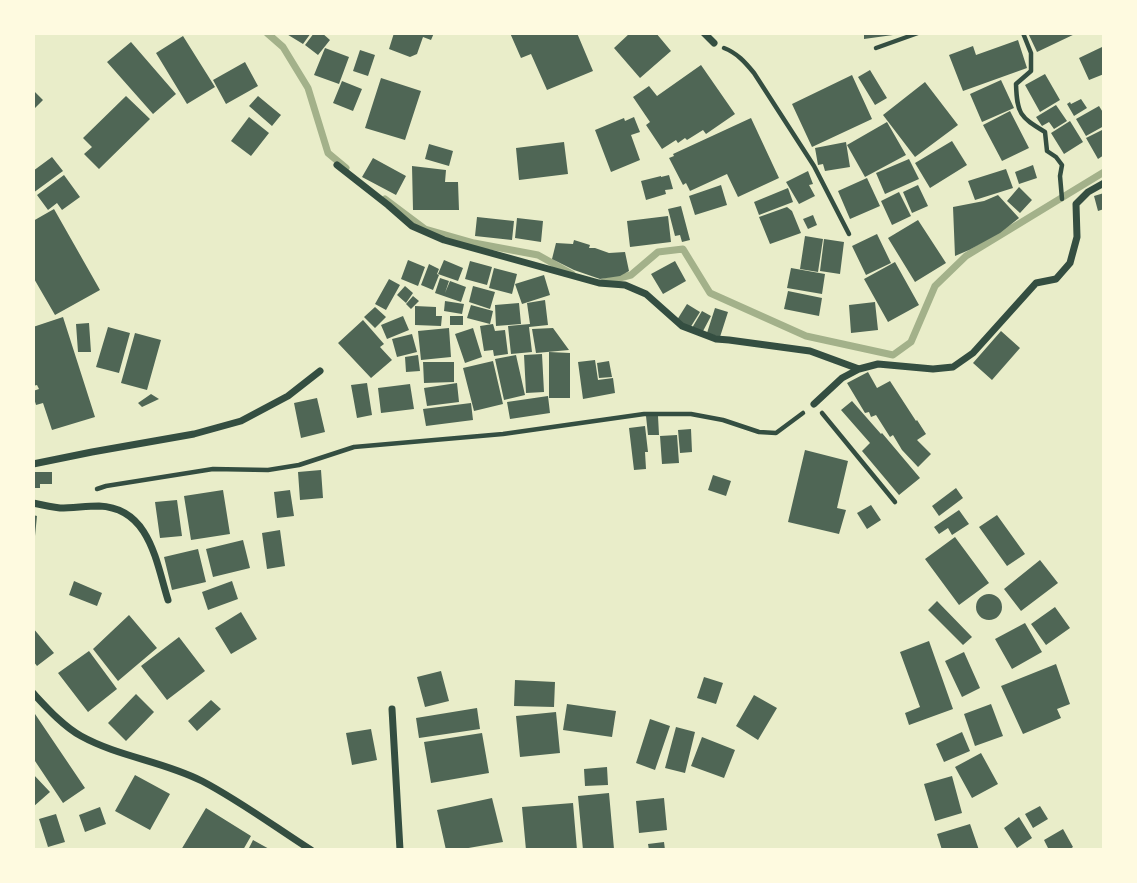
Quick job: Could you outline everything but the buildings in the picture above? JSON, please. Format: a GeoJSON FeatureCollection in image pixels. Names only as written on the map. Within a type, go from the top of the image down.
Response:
{"type":"FeatureCollection","features":[{"type":"Feature","properties":{"kind":"street"},"geometry":{"type":"LineString","coordinates":[[704,33],[714,43]]}},
{"type":"Feature","properties":{"kind":"street"},"geometry":{"type":"LineString","coordinates":[[337,166],[412,226],[444,240],[599,283],[625,285],[646,294],[682,327],[716,340],[810,351],[859,369]]}},
{"type":"Feature","properties":{"kind":"street"},"geometry":{"type":"LineString","coordinates":[[814,404],[842,378],[859,369],[878,364],[953,368],[974,353],[1036,283],[1056,279],[1070,263],[1077,237],[1076,205],[1088,192],[1104,183]]}},
{"type":"Feature","properties":{"kind":"street"},"geometry":{"type":"LineString","coordinates":[[33,464],[194,434],[241,421],[288,396],[320,371]]}},
{"type":"Feature","properties":{"kind":"street"},"geometry":{"type":"LineString","coordinates":[[33,503],[58,508],[103,506],[126,512],[141,525],[152,549],[168,600]]}},
{"type":"Feature","properties":{"kind":"street"},"geometry":{"type":"LineString","coordinates":[[33,693],[79,735],[113,751],[174,769],[201,781],[311,850]]}},
{"type":"Feature","properties":{"kind":"street"},"geometry":{"type":"LineString","coordinates":[[392,709],[400,850]]}},
{"type":"Feature","properties":{"kind":"path"},"geometry":{"type":"LineString","coordinates":[[876,48],[918,33]]}},
{"type":"Feature","properties":{"kind":"path"},"geometry":{"type":"LineString","coordinates":[[1023,33],[1031,53],[1031,71],[1016,85],[1018,111],[1028,122],[1045,132],[1047,151],[1062,165],[1060,176],[1064,206]]}},
{"type":"Feature","properties":{"kind":"path"},"geometry":{"type":"LineString","coordinates":[[714,43],[732,51],[754,72],[814,166],[849,234]]}},
{"type":"Feature","properties":{"kind":"path"},"geometry":{"type":"LineString","coordinates":[[96,489],[213,469],[268,470],[299,465],[354,447],[502,434],[644,414],[691,414],[723,420],[759,432],[776,433],[814,404],[895,502]]}},
{"type":"Feature","properties":{"kind":"waterway"},"geometry":{"type":"LineString","coordinates":[[267,33],[283,47],[308,88],[328,153],[346,168]]}},
{"type":"Feature","properties":{"kind":"waterway"},"geometry":{"type":"LineString","coordinates":[[604,282],[631,275],[658,252],[683,249],[710,293],[806,336],[893,355],[911,342],[935,286],[966,256],[1104,172]]}},
{"type":"Feature","properties":{"kind":"waterway"},"geometry":{"type":"LineString","coordinates":[[385,199],[425,229],[474,243],[538,255],[572,274]]}}]}
